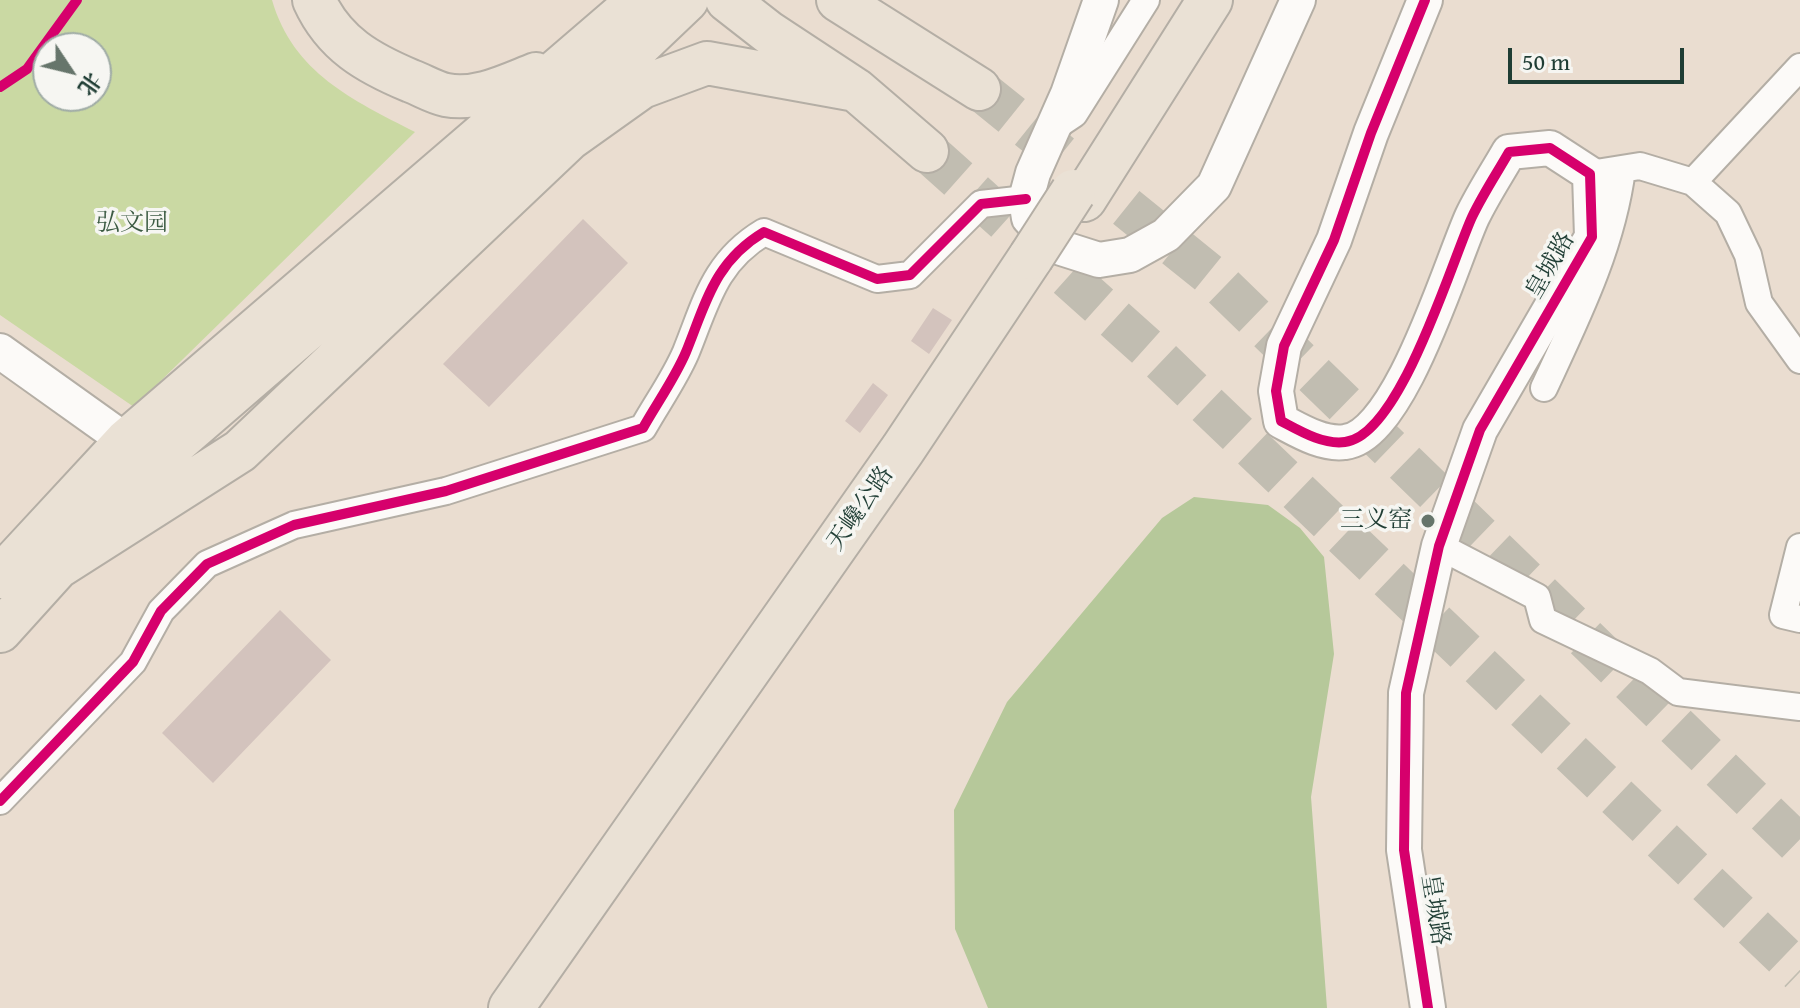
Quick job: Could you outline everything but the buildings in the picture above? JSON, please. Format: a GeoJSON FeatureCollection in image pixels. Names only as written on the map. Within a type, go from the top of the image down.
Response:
{"type":"FeatureCollection","features":[{"type":"Feature","properties":{"kind":"highway","name":"天巉公路"},"geometry":{"type":"LineString","coordinates":[[1078,196],[1195,0]]}},
{"type":"Feature","properties":{"kind":"highway","name":"天巉公路"},"geometry":{"type":"LineString","coordinates":[[527,1008],[914,456],[1036,260],[1210,0]]}},
{"type":"Feature","properties":{"kind":"highway","name":"天巉公路"},"geometry":{"type":"LineString","coordinates":[[511,1008],[1036,260]]}},
{"type":"Feature","properties":{"kind":"main road"},"geometry":{"type":"LineString","coordinates":[[314,0],[324,20],[351,50],[385,70],[446,95],[485,94],[567,62]]}},
{"type":"Feature","properties":{"kind":"main road"},"geometry":{"type":"LineString","coordinates":[[0,577],[639,0]]}},
{"type":"Feature","properties":{"kind":"main road"},"geometry":{"type":"LineString","coordinates":[[0,631],[58,567],[139,452],[581,101],[687,0]]}},
{"type":"Feature","properties":{"kind":"main road"},"geometry":{"type":"LineString","coordinates":[[727,0],[768,32],[856,90],[927,151]]}},
{"type":"Feature","properties":{"kind":"main road"},"geometry":{"type":"LineString","coordinates":[[838,0],[979,89]]}},
{"type":"Feature","properties":{"kind":"main road"},"geometry":{"type":"LineString","coordinates":[[58,567],[240,451],[569,139],[642,87],[707,63],[856,90]]}},
{"type":"Feature","properties":{"kind":"street"},"geometry":{"type":"LineString","coordinates":[[1101,0],[1026,199],[1029,218],[1055,246],[1099,260],[1130,255],[1166,235],[1214,186],[1298,0]]}},
{"type":"Feature","properties":{"kind":"street"},"geometry":{"type":"LineString","coordinates":[[1053,128],[1074,114],[1146,0]]}},
{"type":"Feature","properties":{"kind":"street"},"geometry":{"type":"LineString","coordinates":[[1425,0],[1371,133],[1334,240],[1284,346],[1276,391],[1281,421],[1310,436],[1345,442],[1361,436],[1389,405],[1409,372],[1472,216],[1509,152],[1550,148],[1606,172],[1640,166],[1693,182],[1728,213],[1748,255],[1759,303],[1800,360]]}},
{"type":"Feature","properties":{"kind":"street"},"geometry":{"type":"LineString","coordinates":[[1693,182],[1800,67]]}},
{"type":"Feature","properties":{"kind":"street"},"geometry":{"type":"LineString","coordinates":[[1544,388],[1583,302],[1616,213],[1606,172]]}},
{"type":"Feature","properties":{"kind":"street","name":"皇城路"},"geometry":{"type":"LineString","coordinates":[[1428,1008],[1404,850],[1406,693],[1439,546],[1480,430],[1592,237],[1606,172]]}},
{"type":"Feature","properties":{"kind":"street"},"geometry":{"type":"LineString","coordinates":[[0,801],[133,662],[161,611],[207,564],[294,525],[446,491],[643,428],[685,354],[703,302],[742,245],[764,232],[877,279],[910,275],[981,204],[1026,199]]}},
{"type":"Feature","properties":{"kind":"street"},"geometry":{"type":"LineString","coordinates":[[0,351],[139,452]]}},
{"type":"Feature","properties":{"kind":"street"},"geometry":{"type":"LineString","coordinates":[[1439,546],[1537,597],[1543,620],[1650,671],[1678,692],[1800,707]]}},
{"type":"Feature","properties":{"kind":"street"},"geometry":{"type":"LineString","coordinates":[[1800,547],[1783,615],[1800,619]]}},
{"type":"Feature","properties":{"kind":"green space","name":"弘文园"},"geometry":{"type":"Polygon","coordinates":[[[0,0],[272,0],[294,47],[310,65],[348,95],[415,132],[134,407],[0,315],[0,0]]]}},
{"type":"Feature","properties":{"kind":"green space"},"geometry":{"type":"Polygon","coordinates":[[[1194,497],[1268,505],[1300,528],[1324,557],[1334,654],[1311,797],[1327,1008],[988,1008],[955,929],[954,810],[1007,702],[1162,518],[1194,497]]]}},
{"type":"Feature","properties":{"kind":"tunnel"},"geometry":{"type":"LineString","coordinates":[[979,89],[1214,278],[1800,846]]}},
{"type":"Feature","properties":{"kind":"tunnel"},"geometry":{"type":"LineString","coordinates":[[927,151],[1156,356],[1800,972]]}},
{"type":"Feature","properties":{"kind":"cycle path"},"geometry":{"type":"LineString","coordinates":[[0,87],[27,69],[77,0]]}},
{"type":"Feature","properties":{"kind":"cycle path"},"geometry":{"type":"LineString","coordinates":[[1425,0],[1371,133],[1334,240],[1284,346],[1276,391],[1281,421],[1320,439],[1345,442],[1365,432],[1385,411],[1421,344],[1472,217],[1509,152],[1550,148],[1590,174],[1592,237],[1480,430],[1439,546],[1406,693],[1404,850],[1428,1008]]}},
{"type":"Feature","properties":{"kind":"cycle path"},"geometry":{"type":"LineString","coordinates":[[0,801],[133,662],[161,611],[207,564],[294,525],[446,491],[643,428],[682,362],[706,300],[723,270],[747,244],[764,232],[877,279],[910,275],[981,204],[1026,199]]}},
{"type":"Feature","properties":{"kind":"place","name":"三义窑"},"geometry":{"type":"Point","coordinates":[1428,521]}}]}
